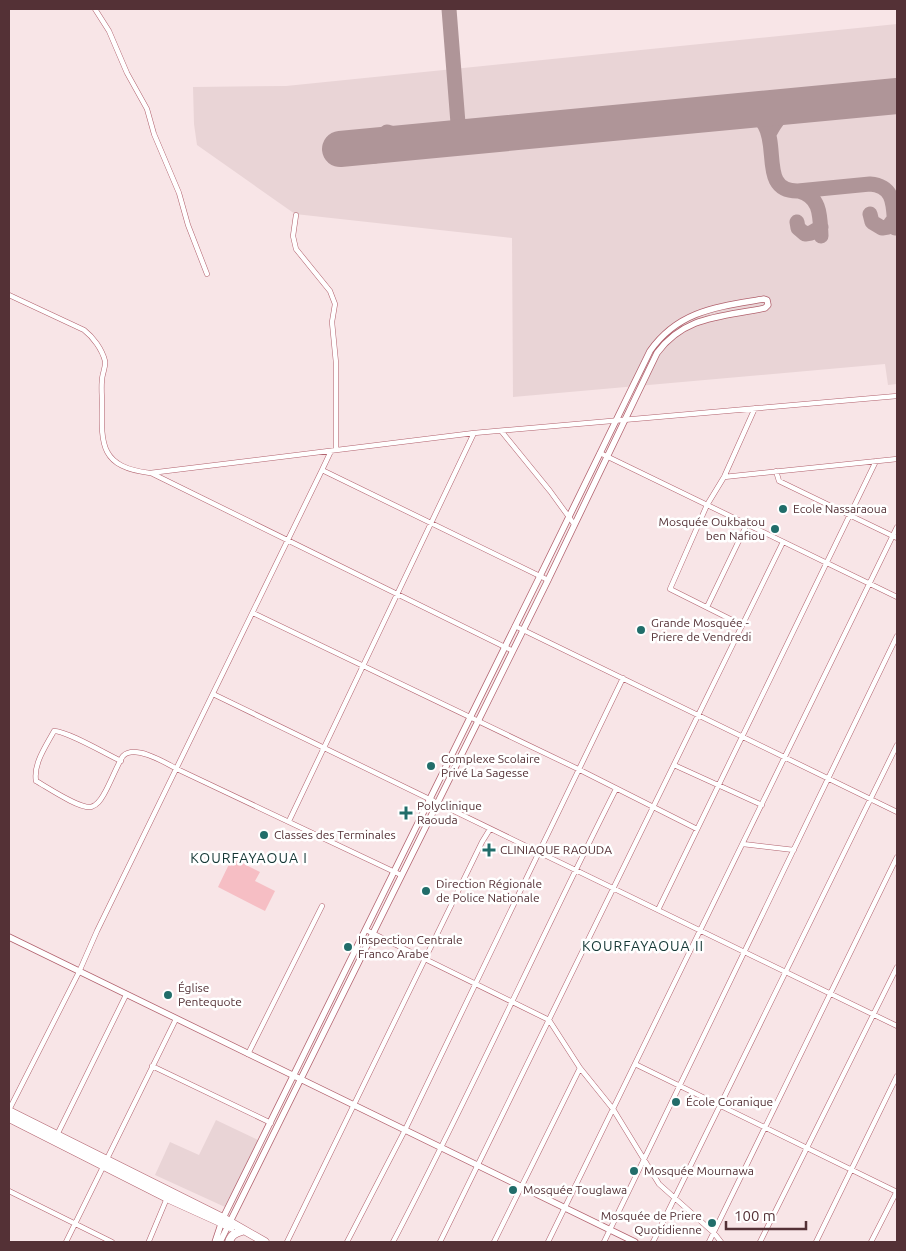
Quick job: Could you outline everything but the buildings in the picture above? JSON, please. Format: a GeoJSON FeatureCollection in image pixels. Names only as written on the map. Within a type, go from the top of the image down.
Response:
{"type":"FeatureCollection","features":[{"type":"Feature","properties":{"kind":"main road"},"geometry":{"type":"LineString","coordinates":[[9,1110],[168,1198],[225,1222]]}},
{"type":"Feature","properties":{"kind":"main road"},"geometry":{"type":"LineString","coordinates":[[9,1118],[105,1162],[266,1242]]}},
{"type":"Feature","properties":{"kind":"main road"},"geometry":{"type":"LineString","coordinates":[[229,1242],[236,1233],[246,1232]]}},
{"type":"Feature","properties":{"kind":"street"},"geometry":{"type":"LineString","coordinates":[[95,9],[109,31],[147,109],[154,134],[179,193],[188,225],[207,274]]}},
{"type":"Feature","properties":{"kind":"street"},"geometry":{"type":"LineString","coordinates":[[9,1110],[79,972],[97,930],[333,450],[336,363],[332,322],[335,304],[330,291],[296,249],[293,236],[296,214]]}},
{"type":"Feature","properties":{"kind":"street"},"geometry":{"type":"LineString","coordinates":[[9,295],[91,335],[105,363],[102,379],[101,418],[104,448],[112,460],[123,467],[134,471],[150,473],[474,434],[897,396]]}},
{"type":"Feature","properties":{"kind":"street"},"geometry":{"type":"LineString","coordinates":[[215,1242],[225,1222],[300,1079],[458,759],[474,719],[505,647],[650,351],[666,332],[694,314],[714,308],[767,300],[768,305],[765,308],[715,317],[682,329],[672,336],[657,354],[548,580],[474,719],[451,755],[271,1123],[225,1222],[222,1240]]}},
{"type":"Feature","properties":{"kind":"street"},"geometry":{"type":"LineString","coordinates":[[742,625],[670,589],[707,505],[724,477],[756,408]]}},
{"type":"Feature","properties":{"kind":"street"},"geometry":{"type":"LineString","coordinates":[[502,432],[574,524]]}},
{"type":"Feature","properties":{"kind":"street"},"geometry":{"type":"LineString","coordinates":[[289,821],[474,434]]}},
{"type":"Feature","properties":{"kind":"street"},"geometry":{"type":"LineString","coordinates":[[600,453],[897,597]]}},
{"type":"Feature","properties":{"kind":"street"},"geometry":{"type":"LineString","coordinates":[[724,477],[897,459]]}},
{"type":"Feature","properties":{"kind":"street"},"geometry":{"type":"LineString","coordinates":[[658,910],[876,461]]}},
{"type":"Feature","properties":{"kind":"street"},"geometry":{"type":"LineString","coordinates":[[322,470],[548,580]]}},
{"type":"Feature","properties":{"kind":"street"},"geometry":{"type":"LineString","coordinates":[[776,471],[780,481],[895,537]]}},
{"type":"Feature","properties":{"kind":"street"},"geometry":{"type":"LineString","coordinates":[[150,473],[512,650]]}},
{"type":"Feature","properties":{"kind":"street"},"geometry":{"type":"LineString","coordinates":[[706,607],[747,524]]}},
{"type":"Feature","properties":{"kind":"street"},"geometry":{"type":"LineString","coordinates":[[548,1242],[870,584],[895,537],[897,527]]}},
{"type":"Feature","properties":{"kind":"street"},"geometry":{"type":"LineString","coordinates":[[440,1242],[479,1166],[783,542]]}},
{"type":"Feature","properties":{"kind":"street"},"geometry":{"type":"LineString","coordinates":[[253,613],[578,769],[697,829]]}},
{"type":"Feature","properties":{"kind":"street"},"geometry":{"type":"LineString","coordinates":[[515,626],[897,812]]}},
{"type":"Feature","properties":{"kind":"street"},"geometry":{"type":"LineString","coordinates":[[604,1242],[897,636]]}},
{"type":"Feature","properties":{"kind":"street"},"geometry":{"type":"LineString","coordinates":[[347,1242],[405,1130],[578,769],[624,678]]}},
{"type":"Feature","properties":{"kind":"street"},"geometry":{"type":"LineString","coordinates":[[213,694],[897,1026]]}},
{"type":"Feature","properties":{"kind":"street"},"geometry":{"type":"LineString","coordinates":[[121,761],[60,731],[54,731],[38,763],[35,775],[36,781],[79,805],[90,807],[100,802],[124,756],[130,752],[141,753],[158,759],[401,875]]}},
{"type":"Feature","properties":{"kind":"street"},"geometry":{"type":"LineString","coordinates":[[653,1242],[897,745]]}},
{"type":"Feature","properties":{"kind":"street"},"geometry":{"type":"LineString","coordinates":[[451,755],[458,759]]}},
{"type":"Feature","properties":{"kind":"street"},"geometry":{"type":"LineString","coordinates":[[674,764],[762,805]]}},
{"type":"Feature","properties":{"kind":"street"},"geometry":{"type":"LineString","coordinates":[[393,1242],[442,1148],[616,789]]}},
{"type":"Feature","properties":{"kind":"street"},"geometry":{"type":"LineString","coordinates":[[287,1242],[490,828]]}},
{"type":"Feature","properties":{"kind":"street"},"geometry":{"type":"LineString","coordinates":[[743,844],[794,850]]}},
{"type":"Feature","properties":{"kind":"street"},"geometry":{"type":"LineString","coordinates":[[709,1242],[897,856]]}},
{"type":"Feature","properties":{"kind":"street"},"geometry":{"type":"LineString","coordinates":[[248,1054],[322,906]]}},
{"type":"Feature","properties":{"kind":"street"},"geometry":{"type":"LineString","coordinates":[[366,930],[549,1020],[580,1068],[613,1109],[659,1184],[714,1233],[721,1242]]}},
{"type":"Feature","properties":{"kind":"street"},"geometry":{"type":"LineString","coordinates":[[9,938],[635,1242]]}},
{"type":"Feature","properties":{"kind":"street"},"geometry":{"type":"LineString","coordinates":[[760,1242],[897,967]]}},
{"type":"Feature","properties":{"kind":"street"},"geometry":{"type":"LineString","coordinates":[[57,1135],[126,995]]}},
{"type":"Feature","properties":{"kind":"street"},"geometry":{"type":"LineString","coordinates":[[66,1242],[176,1019]]}},
{"type":"Feature","properties":{"kind":"street"},"geometry":{"type":"LineString","coordinates":[[635,1064],[897,1192],[871,1242]]}},
{"type":"Feature","properties":{"kind":"street"},"geometry":{"type":"LineString","coordinates":[[152,1066],[271,1123]]}},
{"type":"Feature","properties":{"kind":"street"},"geometry":{"type":"LineString","coordinates":[[494,1242],[580,1068]]}},
{"type":"Feature","properties":{"kind":"street"},"geometry":{"type":"LineString","coordinates":[[816,1242],[897,1076]]}},
{"type":"Feature","properties":{"kind":"street"},"geometry":{"type":"LineString","coordinates":[[9,1190],[112,1242]]}},
{"type":"Feature","properties":{"kind":"street"},"geometry":{"type":"LineString","coordinates":[[149,1242],[168,1198]]}},
{"type":"Feature","properties":{"kind":"shaded area"},"geometry":{"type":"Polygon","coordinates":[[[897,24],[897,384],[888,385],[885,364],[513,397],[512,238],[295,214],[197,145],[194,124],[193,87],[286,86],[897,24]]]}},
{"type":"Feature","properties":{"kind":"shaded area"},"geometry":{"type":"Polygon","coordinates":[[[232,858],[260,872],[255,881],[275,891],[265,911],[218,887],[232,858]]]}},
{"type":"Feature","properties":{"kind":"shaded area"},"geometry":{"type":"Polygon","coordinates":[[[216,1120],[258,1140],[225,1207],[155,1175],[170,1142],[199,1155],[216,1120]]]}},
{"type":"Feature","properties":{"kind":"taxiway"},"geometry":{"type":"LineString","coordinates":[[449,9],[459,136]]}},
{"type":"Feature","properties":{"kind":"taxiway"},"geometry":{"type":"LineString","coordinates":[[769,134],[780,117],[796,105]]}},
{"type":"Feature","properties":{"kind":"taxiway"},"geometry":{"type":"LineString","coordinates":[[733,111],[753,114],[764,124],[769,137],[772,166],[776,179],[783,188],[798,191],[870,184],[878,186],[889,193],[893,205],[895,228]]}},
{"type":"Feature","properties":{"kind":"taxiway"},"geometry":{"type":"LineString","coordinates":[[387,132],[412,140],[423,140]]}},
{"type":"Feature","properties":{"kind":"taxiway"},"geometry":{"type":"LineString","coordinates":[[375,156],[397,143]]}},
{"type":"Feature","properties":{"kind":"taxiway"},"geometry":{"type":"LineString","coordinates":[[799,191],[812,198],[818,208],[821,236]]}},
{"type":"Feature","properties":{"kind":"taxiway"},"geometry":{"type":"LineString","coordinates":[[870,214],[872,222],[882,228],[888,227],[894,219]]}},
{"type":"Feature","properties":{"kind":"taxiway"},"geometry":{"type":"LineString","coordinates":[[797,222],[798,228],[805,234],[821,227]]}},
{"type":"Feature","properties":{"kind":"runway"},"geometry":{"type":"LineString","coordinates":[[340,149],[897,96]]}},
{"type":"Feature","properties":{"kind":"place","name":"Ecole Nassaraoua"},"geometry":{"type":"Point","coordinates":[783,509]}},
{"type":"Feature","properties":{"kind":"place","name":"Mosquée Oukbatou ben Nafiou"},"geometry":{"type":"Point","coordinates":[775,529]}},
{"type":"Feature","properties":{"kind":"place","name":"Grande Mosquée - Priere de Vendredi"},"geometry":{"type":"Point","coordinates":[641,630]}},
{"type":"Feature","properties":{"kind":"place","name":"Complexe Scolaire Privé La Sagesse"},"geometry":{"type":"Point","coordinates":[431,766]}},
{"type":"Feature","properties":{"kind":"place","name":"Polyclinique Raouda"},"geometry":{"type":"Point","coordinates":[406,813]}},
{"type":"Feature","properties":{"kind":"place","name":"Classes des Terminales"},"geometry":{"type":"Point","coordinates":[264,835]}},
{"type":"Feature","properties":{"kind":"place","name":"CLINIAQUE RAOUDA"},"geometry":{"type":"Point","coordinates":[489,850]}},
{"type":"Feature","properties":{"kind":"place","name":"Direction Régionale de Police Nationale"},"geometry":{"type":"Point","coordinates":[426,891]}},
{"type":"Feature","properties":{"kind":"place","name":"Inspection Centrale Franco Arabe"},"geometry":{"type":"Point","coordinates":[348,947]}},
{"type":"Feature","properties":{"kind":"place","name":"Église Pentequote"},"geometry":{"type":"Point","coordinates":[168,995]}},
{"type":"Feature","properties":{"kind":"place","name":"École Coranique"},"geometry":{"type":"Point","coordinates":[676,1102]}},
{"type":"Feature","properties":{"kind":"place","name":"Mosquée Mournawa"},"geometry":{"type":"Point","coordinates":[634,1171]}},
{"type":"Feature","properties":{"kind":"place","name":"Mosquée Touglawa"},"geometry":{"type":"Point","coordinates":[513,1190]}},
{"type":"Feature","properties":{"kind":"place","name":"Mosquée de Priere Quotidienne"},"geometry":{"type":"Point","coordinates":[712,1223]}},
{"type":"Feature","properties":{"kind":"district","name":"KOURFAYAOUA I"},"geometry":{"type":"Point","coordinates":[249,858]}},
{"type":"Feature","properties":{"kind":"district","name":"KOURFAYAOUA II"},"geometry":{"type":"Point","coordinates":[643,946]}}]}
